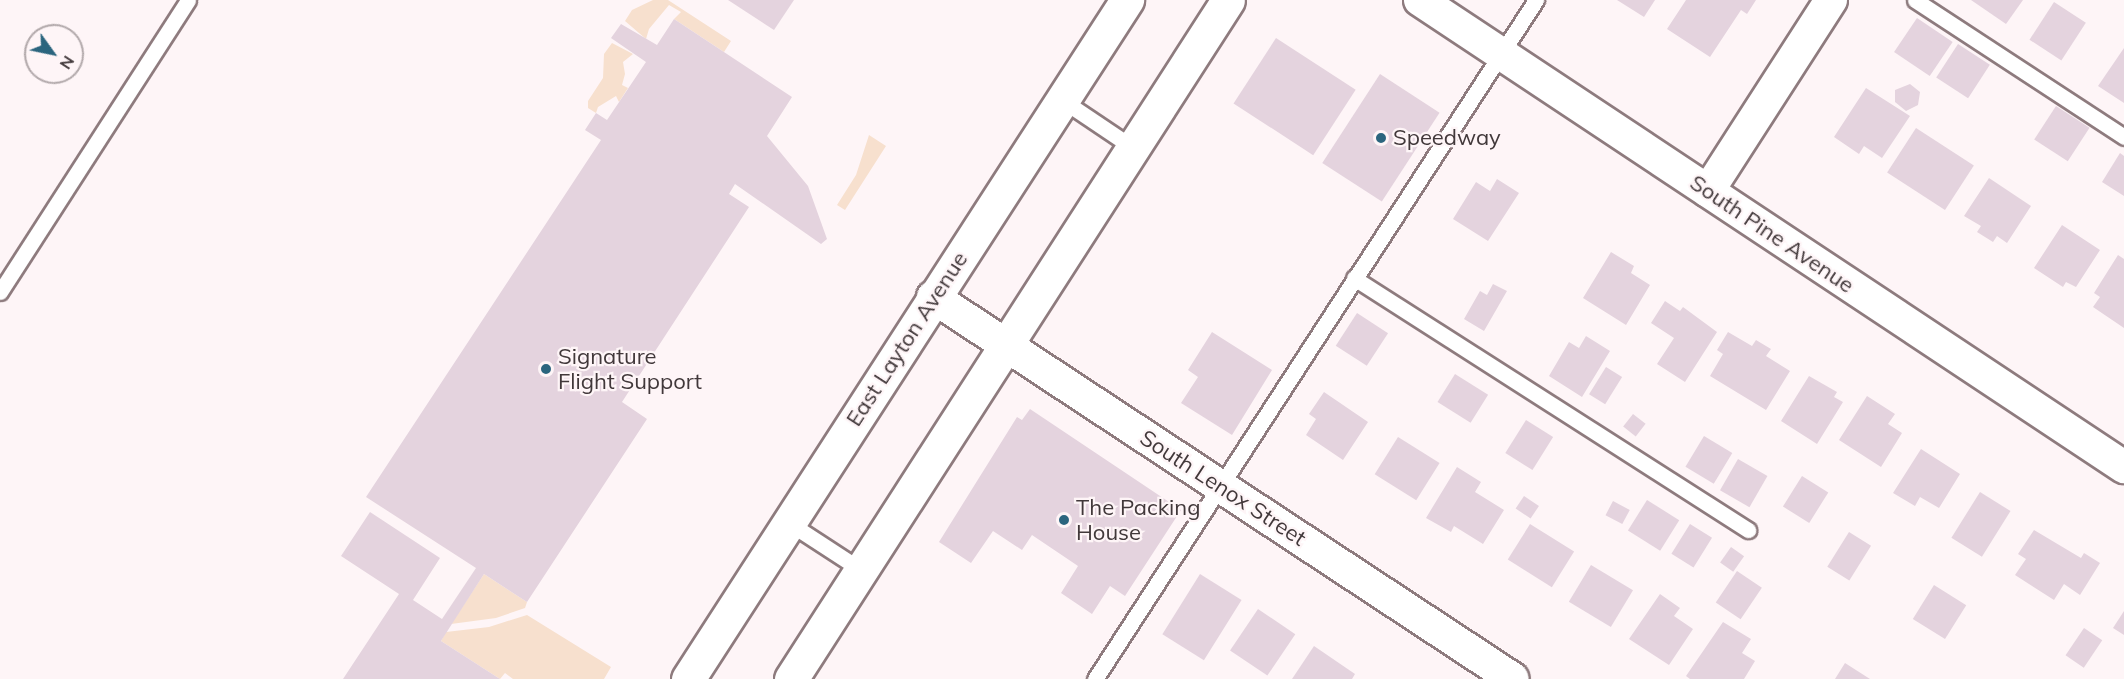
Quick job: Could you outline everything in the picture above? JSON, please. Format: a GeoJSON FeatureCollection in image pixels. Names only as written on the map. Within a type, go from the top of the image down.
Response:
{"type":"FeatureCollection","features":[{"type":"Feature","properties":{"kind":"main road","name":"East Layton Avenue"},"geometry":{"type":"LineString","coordinates":[[688,679],[1127,0]]}},
{"type":"Feature","properties":{"kind":"main road"},"geometry":{"type":"LineString","coordinates":[[791,679],[1228,0]]}},
{"type":"Feature","properties":{"kind":"street","name":"South Pine Avenue"},"geometry":{"type":"LineString","coordinates":[[1420,0],[1708,191],[2120,456]]}},
{"type":"Feature","properties":{"kind":"street"},"geometry":{"type":"LineString","coordinates":[[1708,191],[1831,0]]}},
{"type":"Feature","properties":{"kind":"street","name":"South Lenox Street"},"geometry":{"type":"LineString","coordinates":[[933,297],[1513,679]]}},
{"type":"Feature","properties":{"kind":"lane"},"geometry":{"type":"LineString","coordinates":[[0,292],[188,0]]}},
{"type":"Feature","properties":{"kind":"lane"},"geometry":{"type":"LineString","coordinates":[[1095,679],[1536,0]]}},
{"type":"Feature","properties":{"kind":"lane"},"geometry":{"type":"LineString","coordinates":[[1915,0],[2124,137]]}},
{"type":"Feature","properties":{"kind":"lane"},"geometry":{"type":"LineString","coordinates":[[1062,100],[1132,147]]}},
{"type":"Feature","properties":{"kind":"lane"},"geometry":{"type":"LineString","coordinates":[[1354,278],[1748,530]]}},
{"type":"Feature","properties":{"kind":"lane"},"geometry":{"type":"LineString","coordinates":[[789,523],[861,570]]}},
{"type":"Feature","properties":{"kind":"shaded area"},"geometry":{"type":"Polygon","coordinates":[[[653,0],[668,0],[731,41],[724,52],[674,19],[681,12],[669,5],[649,29],[646,39],[625,21],[632,10],[653,0]]]}},
{"type":"Feature","properties":{"kind":"shaded area"},"geometry":{"type":"Polygon","coordinates":[[[612,43],[633,54],[623,62],[625,74],[622,85],[628,88],[619,102],[616,96],[598,107],[596,113],[588,108],[588,101],[603,78],[604,54],[612,43]]]}},
{"type":"Feature","properties":{"kind":"shaded area"},"geometry":{"type":"Polygon","coordinates":[[[869,135],[886,146],[845,210],[837,205],[856,175],[869,135]]]}},
{"type":"Feature","properties":{"kind":"shaded area"},"geometry":{"type":"Polygon","coordinates":[[[484,574],[527,602],[525,608],[496,618],[451,624],[484,574]]]}},
{"type":"Feature","properties":{"kind":"shaded area"},"geometry":{"type":"Polygon","coordinates":[[[527,615],[611,667],[604,679],[513,679],[505,673],[500,679],[441,641],[446,632],[489,627],[527,615]]]}},
{"type":"Feature","properties":{"kind":"building"},"geometry":{"type":"Polygon","coordinates":[[[728,0],[794,0],[774,30],[728,0]]]}},
{"type":"Feature","properties":{"kind":"building"},"geometry":{"type":"Polygon","coordinates":[[[1617,0],[1655,0],[1644,17],[1617,0]]]}},
{"type":"Feature","properties":{"kind":"building"},"geometry":{"type":"Polygon","coordinates":[[[1686,0],[1756,0],[1747,14],[1741,10],[1710,57],[1667,29],[1686,0]]]}},
{"type":"Feature","properties":{"kind":"building"},"geometry":{"type":"Polygon","coordinates":[[[1971,0],[2023,0],[2006,24],[1971,0]]]}},
{"type":"Feature","properties":{"kind":"building"},"geometry":{"type":"Polygon","coordinates":[[[2054,2],[2086,23],[2061,60],[2029,40],[2054,2]]]}},
{"type":"Feature","properties":{"kind":"building"},"geometry":{"type":"Polygon","coordinates":[[[1917,18],[1953,42],[1930,76],[1894,52],[1917,18]]]}},
{"type":"Feature","properties":{"kind":"building","name":"Signature Flight Support"},"geometry":{"type":"Polygon","coordinates":[[[674,19],[792,97],[767,136],[808,186],[827,239],[821,244],[735,184],[729,194],[749,207],[622,402],[647,419],[527,602],[484,574],[441,641],[500,679],[343,679],[399,594],[341,556],[370,512],[440,558],[413,600],[442,619],[476,568],[366,497],[601,140],[585,130],[596,113],[607,120],[646,62],[611,38],[621,24],[657,45],[674,19]]]}},
{"type":"Feature","properties":{"kind":"building"},"geometry":{"type":"Polygon","coordinates":[[[1276,38],[1356,90],[1313,155],[1234,103],[1276,38]]]}},
{"type":"Feature","properties":{"kind":"building"},"geometry":{"type":"Polygon","coordinates":[[[1958,44],[1990,65],[1968,98],[1936,78],[1958,44]]]}},
{"type":"Feature","properties":{"kind":"building"},"geometry":{"type":"Polygon","coordinates":[[[2124,48],[2124,103],[2098,86],[2124,48]]]}},
{"type":"Feature","properties":{"kind":"building","name":"Speedway"},"geometry":{"type":"Polygon","coordinates":[[[1380,74],[1440,113],[1382,202],[1322,163],[1380,74]]]}},
{"type":"Feature","properties":{"kind":"building"},"geometry":{"type":"Polygon","coordinates":[[[1910,84],[1920,92],[1918,105],[1906,111],[1895,102],[1895,90],[1910,84]]]}},
{"type":"Feature","properties":{"kind":"building"},"geometry":{"type":"Polygon","coordinates":[[[1866,88],[1910,116],[1882,158],[1864,146],[1859,154],[1834,137],[1866,88]]]}},
{"type":"Feature","properties":{"kind":"building"},"geometry":{"type":"Polygon","coordinates":[[[2056,106],[2090,128],[2068,161],[2034,140],[2056,106]]]}},
{"type":"Feature","properties":{"kind":"building"},"geometry":{"type":"Polygon","coordinates":[[[1916,128],[1974,166],[1945,210],[1887,172],[1916,128]]]}},
{"type":"Feature","properties":{"kind":"building"},"geometry":{"type":"Polygon","coordinates":[[[2120,153],[2124,156],[2124,196],[2102,182],[2120,153]]]}},
{"type":"Feature","properties":{"kind":"building"},"geometry":{"type":"Polygon","coordinates":[[[1989,178],[2031,206],[2007,243],[1997,236],[1993,242],[1977,232],[1981,226],[1964,216],[1989,178]]]}},
{"type":"Feature","properties":{"kind":"building"},"geometry":{"type":"Polygon","coordinates":[[[1497,179],[1519,193],[1488,241],[1453,219],[1476,182],[1490,191],[1497,179]]]}},
{"type":"Feature","properties":{"kind":"building"},"geometry":{"type":"Polygon","coordinates":[[[2062,225],[2100,250],[2076,287],[2066,282],[2063,287],[2034,268],[2062,225]]]}},
{"type":"Feature","properties":{"kind":"building"},"geometry":{"type":"Polygon","coordinates":[[[1611,252],[1634,266],[1631,273],[1650,285],[1626,325],[1583,298],[1611,252]]]}},
{"type":"Feature","properties":{"kind":"building"},"geometry":{"type":"Polygon","coordinates":[[[2118,255],[2124,259],[2124,328],[2093,307],[2100,297],[2094,293],[2118,255]]]}},
{"type":"Feature","properties":{"kind":"building"},"geometry":{"type":"Polygon","coordinates":[[[1493,284],[1507,291],[1484,331],[1464,319],[1480,291],[1487,295],[1493,284]]]}},
{"type":"Feature","properties":{"kind":"building"},"geometry":{"type":"Polygon","coordinates":[[[1665,301],[1680,311],[1683,307],[1717,332],[1685,382],[1657,364],[1674,338],[1651,323],[1665,301]]]}},
{"type":"Feature","properties":{"kind":"building"},"geometry":{"type":"Polygon","coordinates":[[[1357,313],[1388,333],[1367,366],[1336,346],[1357,313]]]}},
{"type":"Feature","properties":{"kind":"building"},"geometry":{"type":"Polygon","coordinates":[[[1212,332],[1272,370],[1232,435],[1181,403],[1198,377],[1188,370],[1212,332]]]}},
{"type":"Feature","properties":{"kind":"building"},"geometry":{"type":"Polygon","coordinates":[[[1728,332],[1752,346],[1756,340],[1771,349],[1766,356],[1790,371],[1766,410],[1710,376],[1723,354],[1717,350],[1728,332]]]}},
{"type":"Feature","properties":{"kind":"building"},"geometry":{"type":"Polygon","coordinates":[[[1586,336],[1610,351],[1582,397],[1549,376],[1569,342],[1579,348],[1586,336]]]}},
{"type":"Feature","properties":{"kind":"building"},"geometry":{"type":"Polygon","coordinates":[[[1606,367],[1622,377],[1605,404],[1589,394],[1606,367]]]}},
{"type":"Feature","properties":{"kind":"building"},"geometry":{"type":"Polygon","coordinates":[[[1455,374],[1488,395],[1471,423],[1438,402],[1455,374]]]}},
{"type":"Feature","properties":{"kind":"building"},"geometry":{"type":"Polygon","coordinates":[[[1809,376],[1837,392],[1834,397],[1843,402],[1817,444],[1781,421],[1809,376]]]}},
{"type":"Feature","properties":{"kind":"building"},"geometry":{"type":"Polygon","coordinates":[[[1324,392],[1368,422],[1343,460],[1306,435],[1316,419],[1309,414],[1324,392]]]}},
{"type":"Feature","properties":{"kind":"building"},"geometry":{"type":"Polygon","coordinates":[[[1867,396],[1895,414],[1888,424],[1902,433],[1881,467],[1839,440],[1867,396]]]}},
{"type":"Feature","properties":{"kind":"building","name":"The Packing House"},"geometry":{"type":"Polygon","coordinates":[[[1030,409],[1181,510],[1125,596],[1110,586],[1092,614],[1061,593],[1078,566],[1032,535],[1022,550],[993,531],[971,563],[939,542],[1017,417],[1022,420],[1030,409]]]}},
{"type":"Feature","properties":{"kind":"building"},"geometry":{"type":"Polygon","coordinates":[[[1633,414],[1646,424],[1636,436],[1623,427],[1633,414]]]}},
{"type":"Feature","properties":{"kind":"building"},"geometry":{"type":"Polygon","coordinates":[[[1526,420],[1553,437],[1532,470],[1505,453],[1526,420]]]}},
{"type":"Feature","properties":{"kind":"building"},"geometry":{"type":"Polygon","coordinates":[[[1704,436],[1732,453],[1714,484],[1685,467],[1704,436]]]}},
{"type":"Feature","properties":{"kind":"building"},"geometry":{"type":"Polygon","coordinates":[[[1398,437],[1440,463],[1416,500],[1375,474],[1398,437]]]}},
{"type":"Feature","properties":{"kind":"building"},"geometry":{"type":"Polygon","coordinates":[[[1921,449],[1960,474],[1939,508],[1920,497],[1915,506],[1893,493],[1921,449]]]}},
{"type":"Feature","properties":{"kind":"building"},"geometry":{"type":"Polygon","coordinates":[[[1738,459],[1767,476],[1749,507],[1720,490],[1738,459]]]}},
{"type":"Feature","properties":{"kind":"building"},"geometry":{"type":"Polygon","coordinates":[[[1457,467],[1481,482],[1475,492],[1504,510],[1483,544],[1454,526],[1451,532],[1426,518],[1457,467]]]}},
{"type":"Feature","properties":{"kind":"building"},"geometry":{"type":"Polygon","coordinates":[[[1802,476],[1828,492],[1809,523],[1783,507],[1802,476]]]}},
{"type":"Feature","properties":{"kind":"building"},"geometry":{"type":"Polygon","coordinates":[[[1980,492],[2011,511],[1982,557],[1951,538],[1980,492]]]}},
{"type":"Feature","properties":{"kind":"building"},"geometry":{"type":"Polygon","coordinates":[[[1524,496],[1539,506],[1531,519],[1516,508],[1524,496]]]}},
{"type":"Feature","properties":{"kind":"building"},"geometry":{"type":"Polygon","coordinates":[[[1647,500],[1679,520],[1660,551],[1628,531],[1647,500]]]}},
{"type":"Feature","properties":{"kind":"building"},"geometry":{"type":"Polygon","coordinates":[[[1613,501],[1630,510],[1622,524],[1605,515],[1613,501]]]}},
{"type":"Feature","properties":{"kind":"building"},"geometry":{"type":"Polygon","coordinates":[[[1530,524],[1574,552],[1552,587],[1508,560],[1530,524]]]}},
{"type":"Feature","properties":{"kind":"building"},"geometry":{"type":"Polygon","coordinates":[[[1690,524],[1712,538],[1694,567],[1671,554],[1690,524]]]}},
{"type":"Feature","properties":{"kind":"building"},"geometry":{"type":"Polygon","coordinates":[[[2034,530],[2081,558],[2084,553],[2100,563],[2080,595],[2064,584],[2054,600],[2015,575],[2026,559],[2018,554],[2034,530]]]}},
{"type":"Feature","properties":{"kind":"building"},"geometry":{"type":"Polygon","coordinates":[[[1849,532],[1871,546],[1849,581],[1827,567],[1849,532]]]}},
{"type":"Feature","properties":{"kind":"building"},"geometry":{"type":"Polygon","coordinates":[[[1731,547],[1744,556],[1733,572],[1720,563],[1731,547]]]}},
{"type":"Feature","properties":{"kind":"building"},"geometry":{"type":"Polygon","coordinates":[[[1591,565],[1633,590],[1611,627],[1569,602],[1591,565]]]}},
{"type":"Feature","properties":{"kind":"building"},"geometry":{"type":"Polygon","coordinates":[[[1737,571],[1762,588],[1741,619],[1716,603],[1737,571]]]}},
{"type":"Feature","properties":{"kind":"building"},"geometry":{"type":"Polygon","coordinates":[[[1200,574],[1242,600],[1204,660],[1162,634],[1200,574]]]}},
{"type":"Feature","properties":{"kind":"building"},"geometry":{"type":"Polygon","coordinates":[[[1934,585],[1966,605],[1945,639],[1913,619],[1934,585]]]}},
{"type":"Feature","properties":{"kind":"building"},"geometry":{"type":"Polygon","coordinates":[[[1660,594],[1680,608],[1674,616],[1693,629],[1669,665],[1629,639],[1660,594]]]}},
{"type":"Feature","properties":{"kind":"building"},"geometry":{"type":"Polygon","coordinates":[[[1258,609],[1295,634],[1267,676],[1230,650],[1258,609]]]}},
{"type":"Feature","properties":{"kind":"building"},"geometry":{"type":"Polygon","coordinates":[[[2124,611],[2124,635],[2113,628],[2124,611]]]}},
{"type":"Feature","properties":{"kind":"building"},"geometry":{"type":"Polygon","coordinates":[[[1723,622],[1751,639],[1742,653],[1755,661],[1744,679],[1690,679],[1686,676],[1723,622]]]}},
{"type":"Feature","properties":{"kind":"building"},"geometry":{"type":"Polygon","coordinates":[[[2084,628],[2102,640],[2084,668],[2066,655],[2084,628]]]}},
{"type":"Feature","properties":{"kind":"building"},"geometry":{"type":"Polygon","coordinates":[[[1314,646],[1355,674],[1352,679],[1292,679],[1314,646]]]}},
{"type":"Feature","properties":{"kind":"building"},"geometry":{"type":"Polygon","coordinates":[[[1845,663],[1870,679],[1835,679],[1845,663]]]}},
{"type":"Feature","properties":{"kind":"place","name":"Speedway"},"geometry":{"type":"Point","coordinates":[1381,138]}},
{"type":"Feature","properties":{"kind":"place","name":"Signature Flight Support"},"geometry":{"type":"Point","coordinates":[546,369]}},
{"type":"Feature","properties":{"kind":"place","name":"The Packing House"},"geometry":{"type":"Point","coordinates":[1064,520]}}]}
